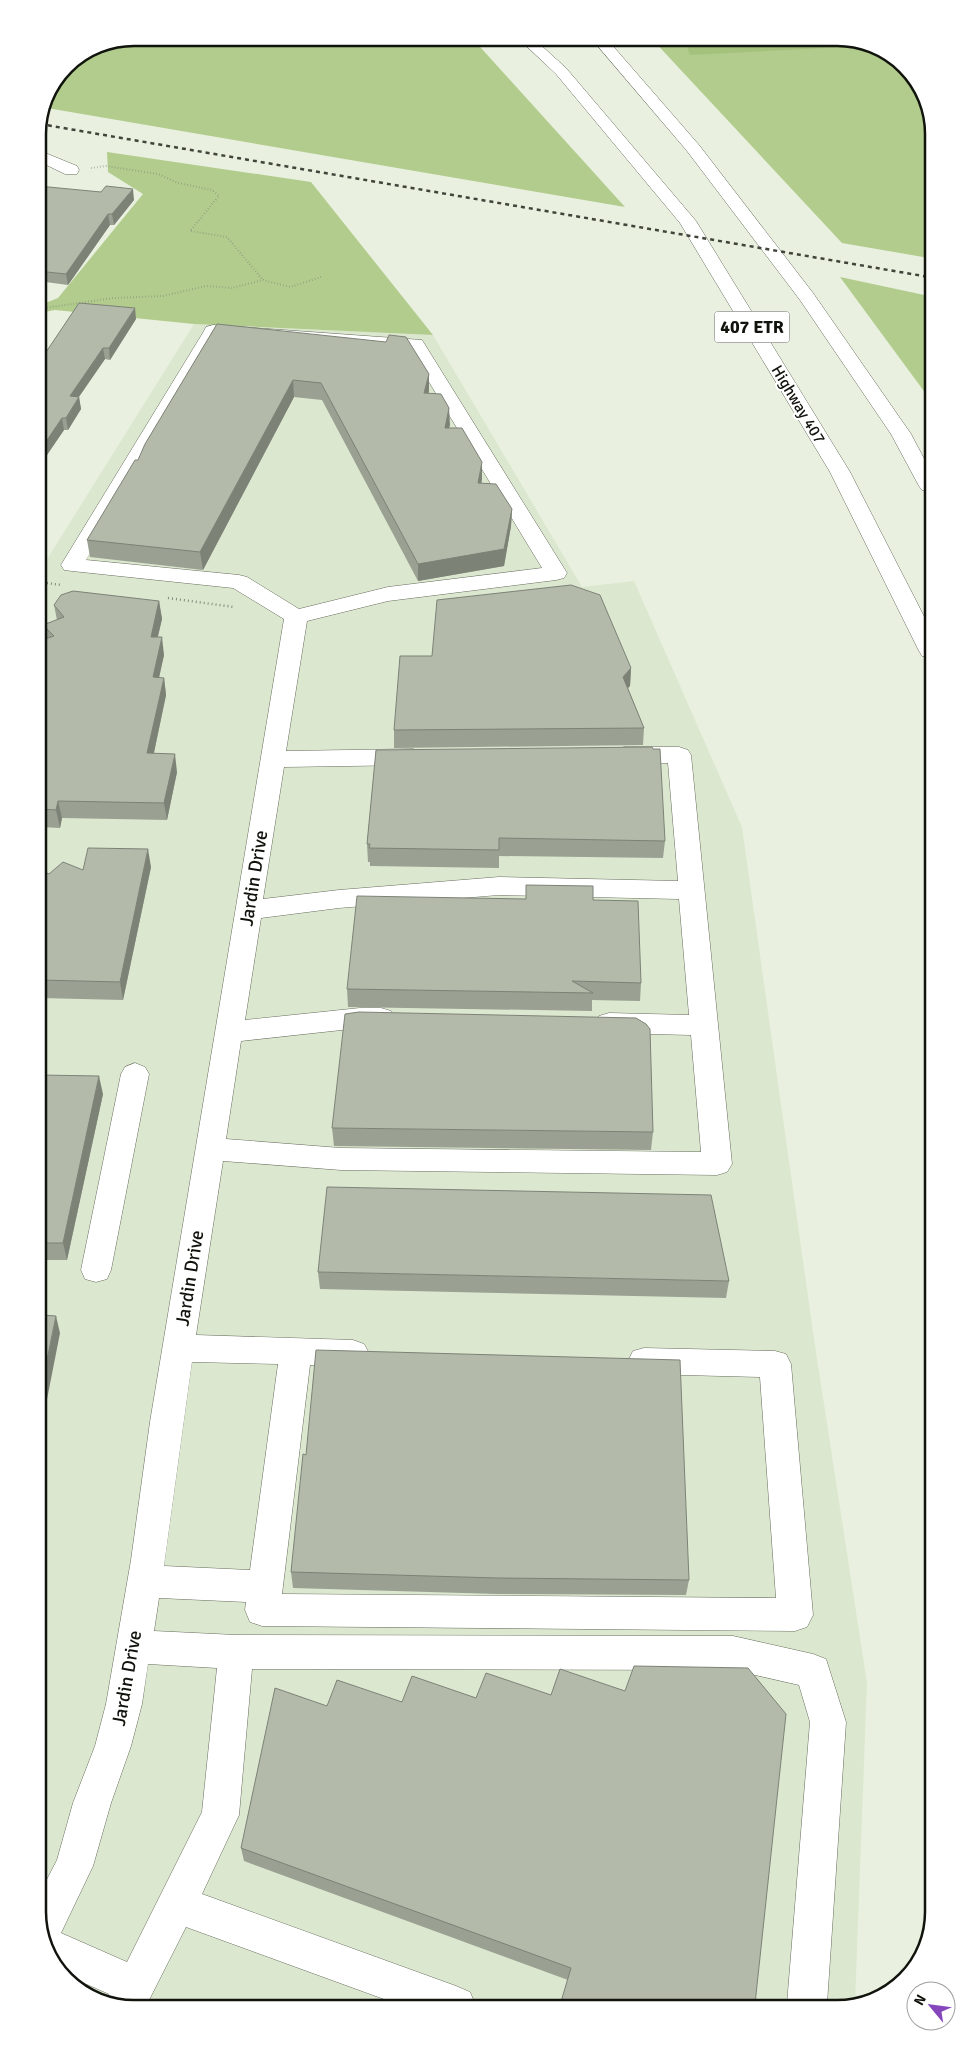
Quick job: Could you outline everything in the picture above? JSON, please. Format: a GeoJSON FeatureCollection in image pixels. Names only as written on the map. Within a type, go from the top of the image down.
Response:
{"type":"FeatureCollection","features":[{"type":"Feature","properties":{"kind":"main road","name":"Highway 407"},"geometry":{"type":"LineString","coordinates":[[534,46],[561,71],[687,221],[840,472],[925,641]]}},
{"type":"Feature","properties":{"kind":"main road","name":"407 ETR"},"geometry":{"type":"LineString","coordinates":[[605,46],[693,148],[808,297],[901,434],[925,479]]}},
{"type":"Feature","properties":{"kind":"main road"},"geometry":{"type":"LineString","coordinates":[[46,159],[71,170]]}},
{"type":"Feature","properties":{"kind":"main road"},"geometry":{"type":"LineString","coordinates":[[213,331],[415,344],[556,573],[388,594],[296,617],[240,582],[72,565],[213,331]]}},
{"type":"Feature","properties":{"kind":"main road","name":"Jardin Drive"},"geometry":{"type":"LineString","coordinates":[[46,1920],[74,1866],[92,1803],[113,1746],[124,1704],[145,1581],[228,1032],[296,617]]}},
{"type":"Feature","properties":{"kind":"main road"},"geometry":{"type":"LineString","coordinates":[[210,1149],[341,1158],[717,1164],[679,755],[600,755]]}},
{"type":"Feature","properties":{"kind":"main road"},"geometry":{"type":"LineString","coordinates":[[272,759],[434,756]]}},
{"type":"Feature","properties":{"kind":"main road"},"geometry":{"type":"LineString","coordinates":[[248,910],[328,900],[499,886],[691,890]]}},
{"type":"Feature","properties":{"kind":"main road"},"geometry":{"type":"LineString","coordinates":[[228,1032],[360,1018],[409,1019]]}},
{"type":"Feature","properties":{"kind":"main road"},"geometry":{"type":"LineString","coordinates":[[586,1023],[704,1025]]}},
{"type":"Feature","properties":{"kind":"main road"},"geometry":{"type":"LineString","coordinates":[[96,1270],[136,1074]]}},
{"type":"Feature","properties":{"kind":"main road"},"geometry":{"type":"LineString","coordinates":[[179,1348],[386,1354]]}},
{"type":"Feature","properties":{"kind":"main road"},"geometry":{"type":"LineString","coordinates":[[263,1598],[296,1352]]}},
{"type":"Feature","properties":{"kind":"main road"},"geometry":{"type":"LineString","coordinates":[[145,1581],[263,1598],[795,1615],[775,1364],[615,1360]]}},
{"type":"Feature","properties":{"kind":"main road"},"geometry":{"type":"LineString","coordinates":[[133,1647],[236,1652],[733,1653],[813,1671],[828,1722],[807,2000]]}},
{"type":"Feature","properties":{"kind":"main road"},"geometry":{"type":"LineString","coordinates":[[56,1953],[130,1996],[220,1815],[236,1652]]}},
{"type":"Feature","properties":{"kind":"main road"},"geometry":{"type":"LineString","coordinates":[[176,1904],[440,2000]]}},
{"type":"Feature","properties":{"kind":"path"},"geometry":{"type":"LineString","coordinates":[[71,170],[106,166],[158,174],[178,183],[212,190],[219,196],[190,231],[227,237],[263,280]]}},
{"type":"Feature","properties":{"kind":"path"},"geometry":{"type":"LineString","coordinates":[[46,308],[112,298],[163,296],[206,286],[232,288],[263,280],[290,287],[321,277]]}},
{"type":"Feature","properties":{"kind":"path"},"geometry":{"type":"LineString","coordinates":[[46,583],[68,586]]}},
{"type":"Feature","properties":{"kind":"path"},"geometry":{"type":"LineString","coordinates":[[165,598],[242,608]]}},
{"type":"Feature","properties":{"kind":"shaded area"},"geometry":{"type":"Polygon","coordinates":[[[194,324],[433,335],[582,587],[634,581],[742,827],[814,1339],[867,1683],[855,1998],[837,2000],[128,2000],[106,1995],[85,1985],[68,1970],[58,1956],[49,1935],[46,1918],[46,561],[194,324]]]}},
{"type":"Feature","properties":{"kind":"green space"},"geometry":{"type":"Polygon","coordinates":[[[128,46],[479,46],[625,207],[50,108],[58,90],[76,68],[95,55],[128,46]]]}},
{"type":"Feature","properties":{"kind":"green space"},"geometry":{"type":"Polygon","coordinates":[[[658,46],[843,46],[871,53],[890,64],[899,72],[907,81],[918,100],[925,128],[925,257],[842,243],[658,46]]]}},
{"type":"Feature","properties":{"kind":"green space"},"geometry":{"type":"Polygon","coordinates":[[[687,46],[848,47],[690,55],[687,46]]]}},
{"type":"Feature","properties":{"kind":"green space"},"geometry":{"type":"Polygon","coordinates":[[[107,152],[311,182],[433,335],[194,324],[55,310],[46,312],[46,303],[58,298],[143,194],[108,172],[107,152]]]}},
{"type":"Feature","properties":{"kind":"green space"},"geometry":{"type":"Polygon","coordinates":[[[840,277],[925,295],[925,393],[840,277]]]}},
{"type":"Feature","properties":{"kind":"building"},"geometry":{"type":"Polygon","coordinates":[[[106,186],[133,189],[112,214],[108,214],[66,274],[46,272],[46,187],[101,192],[106,186]]]}},
{"type":"Feature","properties":{"kind":"building"},"geometry":{"type":"Polygon","coordinates":[[[79,303],[135,308],[109,348],[103,348],[70,396],[79,397],[66,418],[62,418],[46,442],[46,352],[79,303]]]}},
{"type":"Feature","properties":{"kind":"building"},"geometry":{"type":"Polygon","coordinates":[[[217,324],[386,342],[389,335],[406,337],[429,374],[424,393],[441,394],[449,408],[445,428],[462,428],[482,462],[478,483],[496,484],[512,509],[504,549],[418,564],[321,383],[293,380],[200,552],[87,540],[135,460],[138,460],[145,444],[217,324]]]}},
{"type":"Feature","properties":{"kind":"building"},"geometry":{"type":"Polygon","coordinates":[[[571,585],[600,595],[631,668],[623,677],[644,728],[394,730],[400,656],[432,656],[437,600],[571,585]]]}},
{"type":"Feature","properties":{"kind":"building"},"geometry":{"type":"Polygon","coordinates":[[[73,591],[159,601],[151,637],[162,637],[153,677],[164,678],[147,753],[175,754],[164,803],[58,801],[56,810],[46,809],[46,639],[54,636],[46,628],[46,624],[64,617],[54,605],[61,595],[73,591]]]}},
{"type":"Feature","properties":{"kind":"building"},"geometry":{"type":"Polygon","coordinates":[[[652,747],[653,749],[660,749],[665,841],[499,838],[499,850],[369,848],[370,844],[367,844],[376,750],[652,747]]]}},
{"type":"Feature","properties":{"kind":"building"},"geometry":{"type":"Polygon","coordinates":[[[88,848],[148,849],[120,982],[46,980],[46,873],[49,874],[63,862],[83,870],[88,848]]]}},
{"type":"Feature","properties":{"kind":"building"},"geometry":{"type":"Polygon","coordinates":[[[526,885],[593,886],[593,900],[638,901],[641,983],[572,981],[593,993],[347,989],[357,896],[526,899],[526,885]]]}},
{"type":"Feature","properties":{"kind":"building"},"geometry":{"type":"Polygon","coordinates":[[[359,1012],[636,1018],[650,1029],[653,1132],[332,1128],[345,1014],[359,1012]]]}},
{"type":"Feature","properties":{"kind":"building"},"geometry":{"type":"Polygon","coordinates":[[[46,1075],[99,1076],[63,1243],[46,1243],[46,1075]]]}},
{"type":"Feature","properties":{"kind":"building"},"geometry":{"type":"Polygon","coordinates":[[[327,1187],[711,1195],[729,1281],[318,1272],[327,1187]]]}},
{"type":"Feature","properties":{"kind":"building"},"geometry":{"type":"Polygon","coordinates":[[[46,1315],[56,1316],[46,1365],[46,1315]]]}},
{"type":"Feature","properties":{"kind":"building"},"geometry":{"type":"Polygon","coordinates":[[[316,1350],[680,1360],[689,1580],[497,1578],[291,1572],[303,1454],[306,1455],[316,1350]]]}},
{"type":"Feature","properties":{"kind":"building"},"geometry":{"type":"Polygon","coordinates":[[[634,1666],[748,1668],[786,1714],[755,2000],[561,2000],[571,1968],[241,1848],[275,1688],[327,1706],[337,1680],[402,1702],[412,1676],[476,1698],[486,1673],[551,1695],[560,1669],[625,1691],[634,1666]]]}},
{"type":"Feature","properties":{"kind":"railway"},"geometry":{"type":"LineString","coordinates":[[47,125],[925,276]]}}]}
